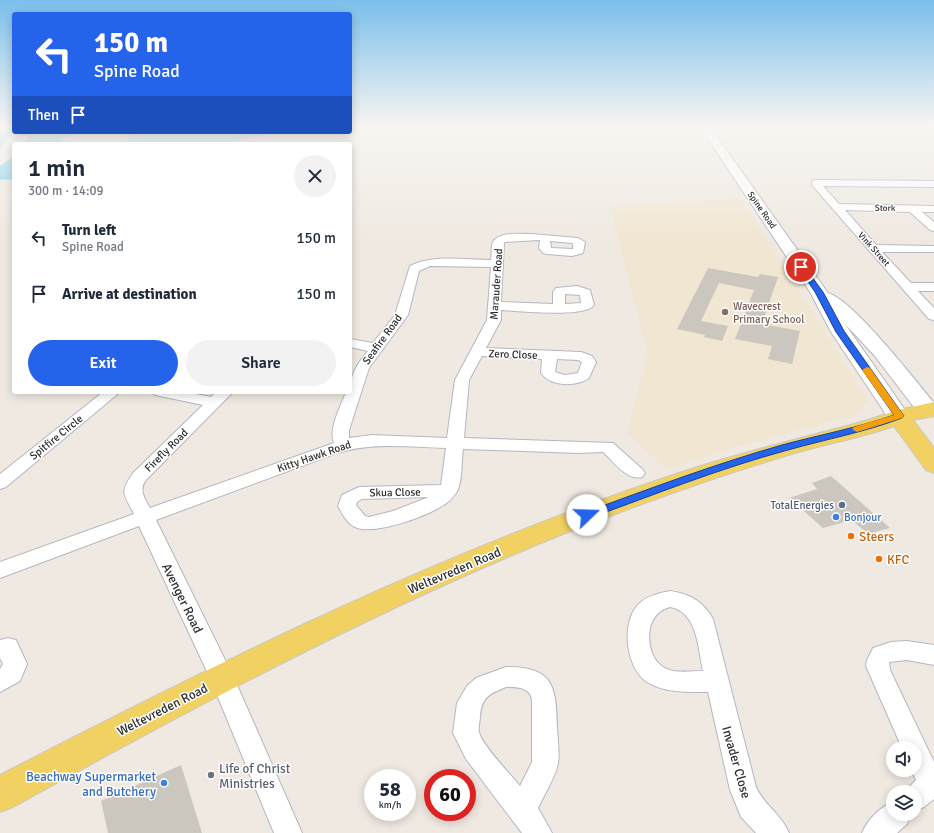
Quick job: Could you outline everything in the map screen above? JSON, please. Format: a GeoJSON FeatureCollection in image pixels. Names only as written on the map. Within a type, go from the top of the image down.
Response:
{"type":"FeatureCollection","features":[{"type":"Feature","properties":{"kind":"main road","name":"Spine Road"},"geometry":{"type":"LineString","coordinates":[[732,166],[819,292],[840,332],[934,465]]}},
{"type":"Feature","properties":{"kind":"main road","name":"Spine Road"},"geometry":{"type":"LineString","coordinates":[[819,292],[854,321],[878,346],[932,412]]}},
{"type":"Feature","properties":{"kind":"main road","name":"Weltevreden Road"},"geometry":{"type":"LineString","coordinates":[[0,794],[118,730],[222,678],[372,605],[489,555],[587,515],[662,488],[785,448],[868,428],[899,416],[932,412]]}},
{"type":"Feature","properties":{"kind":"street","name":"Vink Street"},"geometry":{"type":"LineString","coordinates":[[934,184],[817,182],[816,184],[934,316]]}},
{"type":"Feature","properties":{"kind":"street","name":"Stork"},"geometry":{"type":"LineString","coordinates":[[836,207],[934,209]]}},
{"type":"Feature","properties":{"kind":"street"},"geometry":{"type":"LineString","coordinates":[[912,208],[934,228]]}},
{"type":"Feature","properties":{"kind":"street","name":"Marauder Road"},"geometry":{"type":"LineString","coordinates":[[456,443],[462,380],[493,324],[496,306],[498,243],[503,239],[545,238]]}},
{"type":"Feature","properties":{"kind":"street"},"geometry":{"type":"LineString","coordinates":[[873,248],[934,249]]}},
{"type":"Feature","properties":{"kind":"street","name":"Seafire Road"},"geometry":{"type":"LineString","coordinates":[[344,444],[340,437],[341,430],[359,375],[366,360],[401,315],[413,270],[417,267],[430,263],[497,264]]}},
{"type":"Feature","properties":{"kind":"street"},"geometry":{"type":"LineString","coordinates":[[908,287],[934,287]]}},
{"type":"Feature","properties":{"kind":"street"},"geometry":{"type":"LineString","coordinates":[[496,306],[559,307]]}},
{"type":"Feature","properties":{"kind":"street"},"geometry":{"type":"LineString","coordinates":[[352,343],[376,348]]}},
{"type":"Feature","properties":{"kind":"street","name":"Zero Close"},"geometry":{"type":"LineString","coordinates":[[477,352],[550,355]]}},
{"type":"Feature","properties":{"kind":"street","name":"Spitfire Circle"},"geometry":{"type":"LineString","coordinates":[[0,483],[7,470],[109,394]]}},
{"type":"Feature","properties":{"kind":"street"},"geometry":{"type":"LineString","coordinates":[[184,394],[220,397]]}},
{"type":"Feature","properties":{"kind":"street","name":"Firefly Road"},"geometry":{"type":"LineString","coordinates":[[144,517],[133,493],[135,483],[220,397]]}},
{"type":"Feature","properties":{"kind":"street","name":"Kitty Hawk Road"},"geometry":{"type":"LineString","coordinates":[[0,570],[344,444],[372,440],[579,448],[606,447],[636,473]]}},
{"type":"Feature","properties":{"kind":"street"},"geometry":{"type":"LineString","coordinates":[[448,491],[456,443]]}},
{"type":"Feature","properties":{"kind":"street","name":"Avenger Road"},"geometry":{"type":"LineString","coordinates":[[144,517],[222,678],[288,833]]}},
{"type":"Feature","properties":{"kind":"street"},"geometry":{"type":"LineString","coordinates":[[0,649],[8,647],[15,664],[12,674],[0,682]]}},
{"type":"Feature","properties":{"kind":"street"},"geometry":{"type":"LineString","coordinates":[[912,741],[878,670],[877,661],[882,654],[890,650],[927,652],[934,655]]}},
{"type":"Feature","properties":{"kind":"street"},"geometry":{"type":"LineString","coordinates":[[523,810],[545,763],[544,700],[542,689],[533,681],[522,677],[506,677],[484,685],[475,693],[469,703],[466,733],[475,751],[523,810],[538,833]]}},
{"type":"Feature","properties":{"kind":"street","name":"Invader Close"},"geometry":{"type":"LineString","coordinates":[[716,682],[743,790],[751,807],[775,833]]}},
{"type":"Feature","properties":{"kind":"street"},"geometry":{"type":"LineString","coordinates":[[922,771],[927,788]]}},
{"type":"Feature","properties":{"kind":"street"},"geometry":{"type":"LineString","coordinates":[[876,833],[890,821]]}},
{"type":"Feature","properties":{"kind":"shaded area","name":"Wavecrest Primary School"},"geometry":{"type":"Polygon","coordinates":[[[741,199],[868,400],[859,414],[725,450],[670,469],[665,468],[627,433],[648,353],[614,224],[611,206],[741,199]]]}},
{"type":"Feature","properties":{"kind":"water"},"geometry":{"type":"Polygon","coordinates":[[[0,166],[12,166],[12,179],[0,180],[0,166]]]}},
{"type":"Feature","properties":{"kind":"building"},"geometry":{"type":"Polygon","coordinates":[[[708,268],[758,277],[760,274],[778,277],[762,324],[800,331],[792,364],[768,359],[772,346],[735,339],[754,290],[719,283],[701,321],[728,326],[722,341],[704,337],[705,335],[677,329],[708,268]]]}},
{"type":"Feature","properties":{"kind":"building"},"geometry":{"type":"Polygon","coordinates":[[[831,476],[890,528],[868,534],[852,520],[823,528],[789,498],[817,489],[812,483],[831,476]]]}},
{"type":"Feature","properties":{"kind":"building","name":"Beachway Supermarket and Butchery"},"geometry":{"type":"Polygon","coordinates":[[[181,765],[202,833],[108,833],[101,801],[181,765]]]}},
{"type":"Feature","properties":{"kind":"slow traffic"},"geometry":{"type":"LineString","coordinates":[[857,429],[868,428],[899,416],[867,370]]}},
{"type":"Feature","properties":{"kind":"place","name":"Wavecrest Primary School"},"geometry":{"type":"Point","coordinates":[725,312]}},
{"type":"Feature","properties":{"kind":"place","name":"TotalEnergies"},"geometry":{"type":"Point","coordinates":[842,505]}},
{"type":"Feature","properties":{"kind":"place","name":"Bonjour"},"geometry":{"type":"Point","coordinates":[836,517]}},
{"type":"Feature","properties":{"kind":"place","name":"Steers"},"geometry":{"type":"Point","coordinates":[851,536]}},
{"type":"Feature","properties":{"kind":"place","name":"KFC"},"geometry":{"type":"Point","coordinates":[879,559]}},
{"type":"Feature","properties":{"kind":"place","name":"Life of Christ Ministries"},"geometry":{"type":"Point","coordinates":[211,775]}},
{"type":"Feature","properties":{"kind":"place","name":"Beachway Supermarket and Butchery"},"geometry":{"type":"Point","coordinates":[164,783]}},
{"type":"Feature","properties":{"kind":"route"},"geometry":{"type":"LineString","coordinates":[[587,515],[635,497],[785,448],[850,431],[868,428],[899,416],[840,332],[819,292],[801,267]]}}]}
